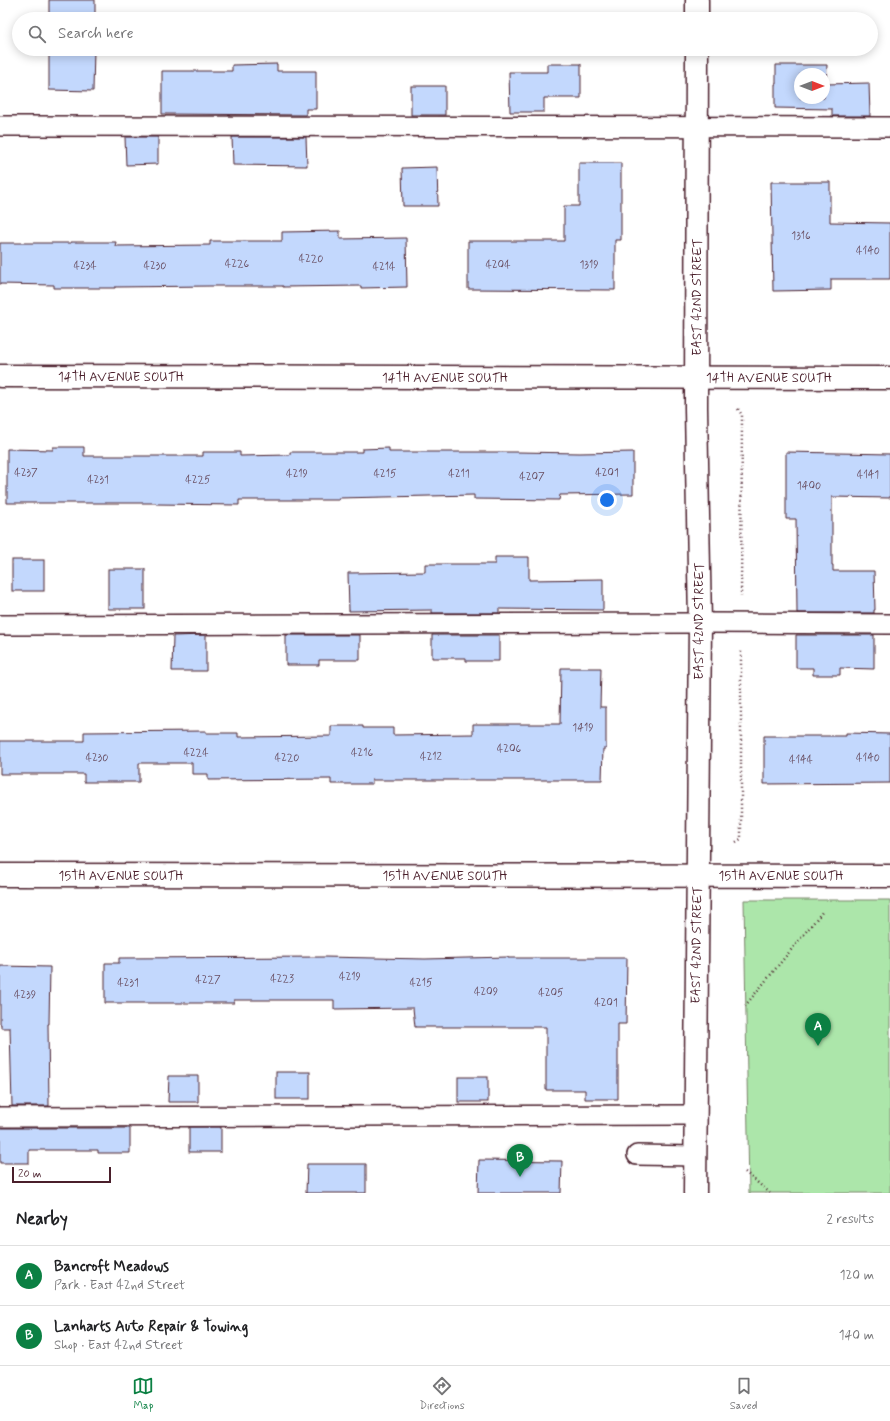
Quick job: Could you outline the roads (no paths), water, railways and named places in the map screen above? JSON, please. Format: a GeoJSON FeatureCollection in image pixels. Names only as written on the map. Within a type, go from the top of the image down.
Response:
{"type":"FeatureCollection","features":[{"type":"Feature","properties":{"kind":"street"},"geometry":{"type":"LineString","coordinates":[[697,0],[697,12]]}},
{"type":"Feature","properties":{"kind":"street","name":"EAST 42ND STREET"},"geometry":{"type":"LineString","coordinates":[[695,1193],[700,623],[697,378],[697,56]]}},
{"type":"Feature","properties":{"kind":"street","name":"14TH AVENUE SOUTH"},"geometry":{"type":"LineString","coordinates":[[0,376],[890,378]]}},
{"type":"Feature","properties":{"kind":"street","name":"15TH AVENUE SOUTH"},"geometry":{"type":"LineString","coordinates":[[0,876],[890,876]]}},
{"type":"Feature","properties":{"kind":"lane"},"geometry":{"type":"LineString","coordinates":[[0,126],[890,127]]}},
{"type":"Feature","properties":{"kind":"lane"},"geometry":{"type":"LineString","coordinates":[[0,625],[700,623],[890,624]]}},
{"type":"Feature","properties":{"kind":"lane"},"geometry":{"type":"LineString","coordinates":[[0,1117],[695,1115]]}},
{"type":"Feature","properties":{"kind":"lane"},"geometry":{"type":"LineString","coordinates":[[637,1155],[695,1156]]}},
{"type":"Feature","properties":{"kind":"place","name":"Bancroft Meadows"},"geometry":{"type":"Point","coordinates":[818,1046]}},
{"type":"Feature","properties":{"kind":"place","name":"Lanharts Auto Repair & Towing"},"geometry":{"type":"Point","coordinates":[520,1177]}}]}
